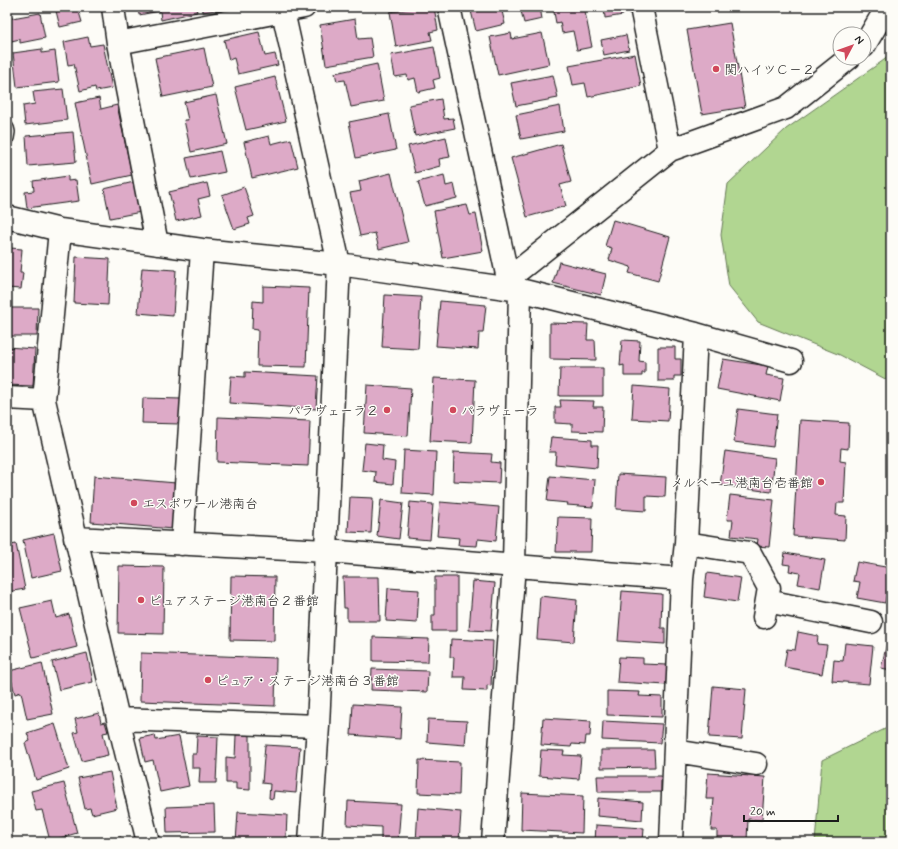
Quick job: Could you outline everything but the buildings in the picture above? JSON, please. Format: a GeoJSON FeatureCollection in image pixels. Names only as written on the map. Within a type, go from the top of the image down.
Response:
{"type":"FeatureCollection","features":[{"type":"Feature","properties":{"kind":"street"},"geometry":{"type":"LineString","coordinates":[[113,7],[118,43],[157,244]]}},
{"type":"Feature","properties":{"kind":"street"},"geometry":{"type":"LineString","coordinates":[[118,43],[282,9],[304,7]]}},
{"type":"Feature","properties":{"kind":"street"},"geometry":{"type":"LineString","coordinates":[[449,7],[514,284],[514,565],[493,842]]}},
{"type":"Feature","properties":{"kind":"street"},"geometry":{"type":"LineString","coordinates":[[641,7],[670,150]]}},
{"type":"Feature","properties":{"kind":"street"},"geometry":{"type":"LineString","coordinates":[[872,32],[887,7]]}},
{"type":"Feature","properties":{"kind":"street"},"geometry":{"type":"LineString","coordinates":[[282,9],[339,264],[318,726],[310,842]]}},
{"type":"Feature","properties":{"kind":"street"},"geometry":{"type":"LineString","coordinates":[[514,284],[670,150],[786,108],[839,66]]}},
{"type":"Feature","properties":{"kind":"street"},"geometry":{"type":"LineString","coordinates":[[7,217],[60,230],[202,250],[514,284],[791,361]]}},
{"type":"Feature","properties":{"kind":"street"},"geometry":{"type":"LineString","coordinates":[[60,230],[44,400],[75,538],[148,842]]}},
{"type":"Feature","properties":{"kind":"street"},"geometry":{"type":"LineString","coordinates":[[182,544],[202,250]]}},
{"type":"Feature","properties":{"kind":"street"},"geometry":{"type":"LineString","coordinates":[[671,842],[682,579],[686,543],[696,334]]}},
{"type":"Feature","properties":{"kind":"street"},"geometry":{"type":"LineString","coordinates":[[7,398],[44,400]]}},
{"type":"Feature","properties":{"kind":"street"},"geometry":{"type":"LineString","coordinates":[[75,538],[326,551],[682,579]]}},
{"type":"Feature","properties":{"kind":"street"},"geometry":{"type":"LineString","coordinates":[[686,543],[750,553],[769,588],[765,609],[872,622]]}},
{"type":"Feature","properties":{"kind":"street"},"geometry":{"type":"LineString","coordinates":[[118,719],[318,726]]}},
{"type":"Feature","properties":{"kind":"street"},"geometry":{"type":"LineString","coordinates":[[675,751],[756,764]]}},
{"type":"Feature","properties":{"kind":"lane"},"geometry":{"type":"LineString","coordinates":[[7,128],[7,138]]}},
{"type":"Feature","properties":{"kind":"green space"},"geometry":{"type":"Polygon","coordinates":[[[891,51],[891,382],[840,355],[758,322],[729,286],[721,235],[728,184],[786,129],[884,60],[891,51]]]}},
{"type":"Feature","properties":{"kind":"green space"},"geometry":{"type":"Polygon","coordinates":[[[891,726],[891,842],[815,842],[822,760],[891,726]]]}},
{"type":"Feature","properties":{"kind":"place","name":"関ハイツＣ－２"},"geometry":{"type":"Point","coordinates":[716,69]}},
{"type":"Feature","properties":{"kind":"place","name":"パラヴェーラ２"},"geometry":{"type":"Point","coordinates":[387,410]}},
{"type":"Feature","properties":{"kind":"place","name":"パラヴェーラ"},"geometry":{"type":"Point","coordinates":[453,410]}},
{"type":"Feature","properties":{"kind":"place","name":"メルベーユ港南台壱番館"},"geometry":{"type":"Point","coordinates":[821,482]}},
{"type":"Feature","properties":{"kind":"place","name":"エスポワール港南台"},"geometry":{"type":"Point","coordinates":[134,503]}},
{"type":"Feature","properties":{"kind":"place","name":"ピュアステージ港南台２番館"},"geometry":{"type":"Point","coordinates":[141,600]}},
{"type":"Feature","properties":{"kind":"place","name":"ピュア・ステージ港南台３番館"},"geometry":{"type":"Point","coordinates":[208,680]}}]}
